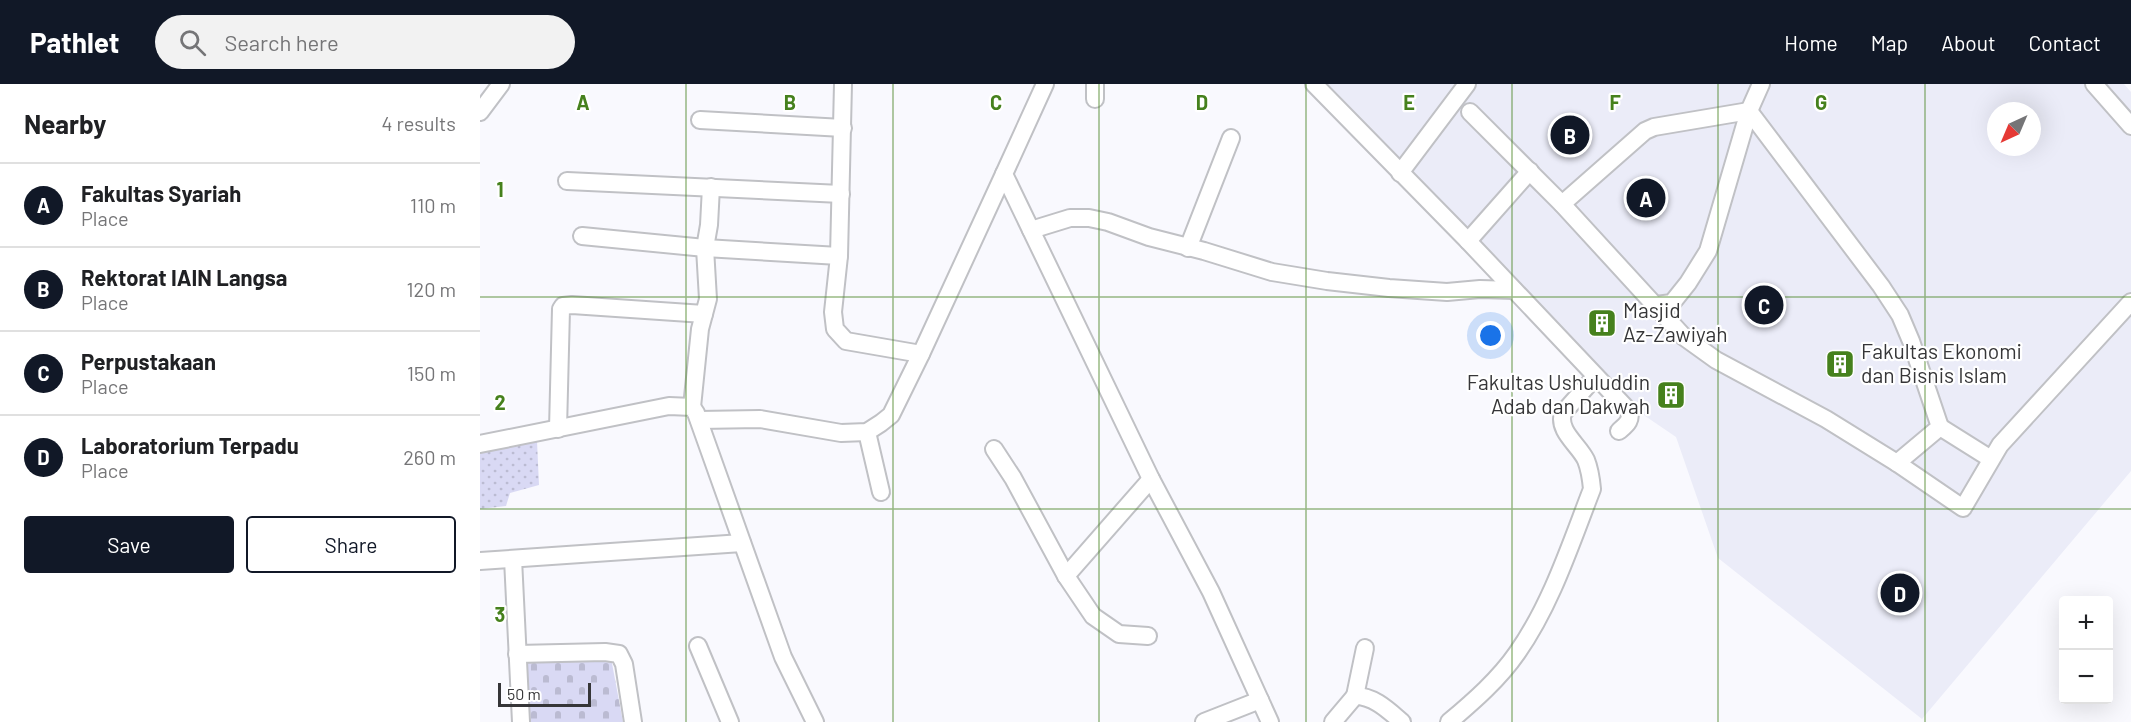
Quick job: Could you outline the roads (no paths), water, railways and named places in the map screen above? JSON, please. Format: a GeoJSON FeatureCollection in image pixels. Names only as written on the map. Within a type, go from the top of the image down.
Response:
{"type":"FeatureCollection","features":[{"type":"Feature","properties":{"kind":"street"},"geometry":{"type":"LineString","coordinates":[[480,112],[501,84]]}},
{"type":"Feature","properties":{"kind":"street"},"geometry":{"type":"LineString","coordinates":[[843,84],[835,329],[846,341],[921,354]]}},
{"type":"Feature","properties":{"kind":"street"},"geometry":{"type":"LineString","coordinates":[[480,444],[669,406],[695,414],[760,419],[841,433],[867,432],[891,415],[1045,84]]}},
{"type":"Feature","properties":{"kind":"street"},"geometry":{"type":"LineString","coordinates":[[1314,84],[1468,241],[1630,415],[1630,420],[1619,431]]}},
{"type":"Feature","properties":{"kind":"street"},"geometry":{"type":"LineString","coordinates":[[1400,172],[1467,84]]}},
{"type":"Feature","properties":{"kind":"street"},"geometry":{"type":"LineString","coordinates":[[1656,305],[1672,303],[1708,251],[1749,111],[1761,84]]}},
{"type":"Feature","properties":{"kind":"street"},"geometry":{"type":"LineString","coordinates":[[2094,84],[2131,126]]}},
{"type":"Feature","properties":{"kind":"street"},"geometry":{"type":"LineString","coordinates":[[1563,204],[1645,131],[1749,111]]}},
{"type":"Feature","properties":{"kind":"street"},"geometry":{"type":"LineString","coordinates":[[1749,111],[1881,286],[1900,315],[1940,427],[1991,459]]}},
{"type":"Feature","properties":{"kind":"street"},"geometry":{"type":"LineString","coordinates":[[1470,112],[1563,204],[1684,337],[1716,360],[1826,419],[1898,463],[1963,508],[2000,445],[2131,303]]}},
{"type":"Feature","properties":{"kind":"street"},"geometry":{"type":"LineString","coordinates":[[700,120],[843,128]]}},
{"type":"Feature","properties":{"kind":"street"},"geometry":{"type":"LineString","coordinates":[[1188,248],[1232,138]]}},
{"type":"Feature","properties":{"kind":"street"},"geometry":{"type":"LineString","coordinates":[[1468,241],[1530,171]]}},
{"type":"Feature","properties":{"kind":"street"},"geometry":{"type":"LineString","coordinates":[[1004,174],[1151,479],[1211,592],[1270,722]]}},
{"type":"Feature","properties":{"kind":"street"},"geometry":{"type":"LineString","coordinates":[[567,181],[841,194]]}},
{"type":"Feature","properties":{"kind":"street"},"geometry":{"type":"LineString","coordinates":[[711,187],[705,248],[708,299],[700,329],[695,414],[783,657],[815,722]]}},
{"type":"Feature","properties":{"kind":"street"},"geometry":{"type":"LineString","coordinates":[[1030,230],[1070,218],[1089,218],[1272,272],[1327,281],[1447,292],[1480,289],[1514,290]]}},
{"type":"Feature","properties":{"kind":"street"},"geometry":{"type":"LineString","coordinates":[[582,236],[705,248],[839,256]]}},
{"type":"Feature","properties":{"kind":"street"},"geometry":{"type":"LineString","coordinates":[[558,429],[561,309],[563,306],[704,314]]}},
{"type":"Feature","properties":{"kind":"street"},"geometry":{"type":"LineString","coordinates":[[1449,722],[1478,698],[1516,654],[1547,602],[1592,489],[1591,473],[1585,458],[1568,435],[1561,419],[1563,413],[1595,377]]}},
{"type":"Feature","properties":{"kind":"street"},"geometry":{"type":"LineString","coordinates":[[1898,463],[1940,427]]}},
{"type":"Feature","properties":{"kind":"street"},"geometry":{"type":"LineString","coordinates":[[867,432],[881,492]]}},
{"type":"Feature","properties":{"kind":"street"},"geometry":{"type":"LineString","coordinates":[[994,449],[1013,478],[1066,576],[1094,616],[1119,634],[1148,636]]}},
{"type":"Feature","properties":{"kind":"street"},"geometry":{"type":"LineString","coordinates":[[1066,576],[1151,479]]}},
{"type":"Feature","properties":{"kind":"street"},"geometry":{"type":"LineString","coordinates":[[480,561],[742,543]]}},
{"type":"Feature","properties":{"kind":"street"},"geometry":{"type":"LineString","coordinates":[[513,559],[521,722]]}},
{"type":"Feature","properties":{"kind":"street"},"geometry":{"type":"LineString","coordinates":[[698,646],[730,722]]}},
{"type":"Feature","properties":{"kind":"street"},"geometry":{"type":"LineString","coordinates":[[1333,722],[1355,696],[1365,648]]}},
{"type":"Feature","properties":{"kind":"street"},"geometry":{"type":"LineString","coordinates":[[517,654],[605,652],[619,654],[624,664],[633,722]]}},
{"type":"Feature","properties":{"kind":"street"},"geometry":{"type":"LineString","coordinates":[[1355,696],[1367,697],[1382,705],[1402,722]]}},
{"type":"Feature","properties":{"kind":"street"},"geometry":{"type":"LineString","coordinates":[[1204,722],[1260,700]]}},
{"type":"Feature","properties":{"kind":"place","name":"Rektorat IAIN Langsa"},"geometry":{"type":"Point","coordinates":[1570,135]}},
{"type":"Feature","properties":{"kind":"place","name":"Fakultas Syariah"},"geometry":{"type":"Point","coordinates":[1646,198]}},
{"type":"Feature","properties":{"kind":"place","name":"Perpustakaan"},"geometry":{"type":"Point","coordinates":[1764,305]}},
{"type":"Feature","properties":{"kind":"place","name":"Masjid Az-Zawiyah"},"geometry":{"type":"Point","coordinates":[1602,323]}},
{"type":"Feature","properties":{"kind":"place","name":"Fakultas Ekonomi dan Bisnis Islam"},"geometry":{"type":"Point","coordinates":[1840,364]}},
{"type":"Feature","properties":{"kind":"place","name":"Fakultas Ushuluddin Adab dan Dakwah"},"geometry":{"type":"Point","coordinates":[1671,395]}},
{"type":"Feature","properties":{"kind":"place","name":"Laboratorium Terpadu"},"geometry":{"type":"Point","coordinates":[1900,593]}}]}
